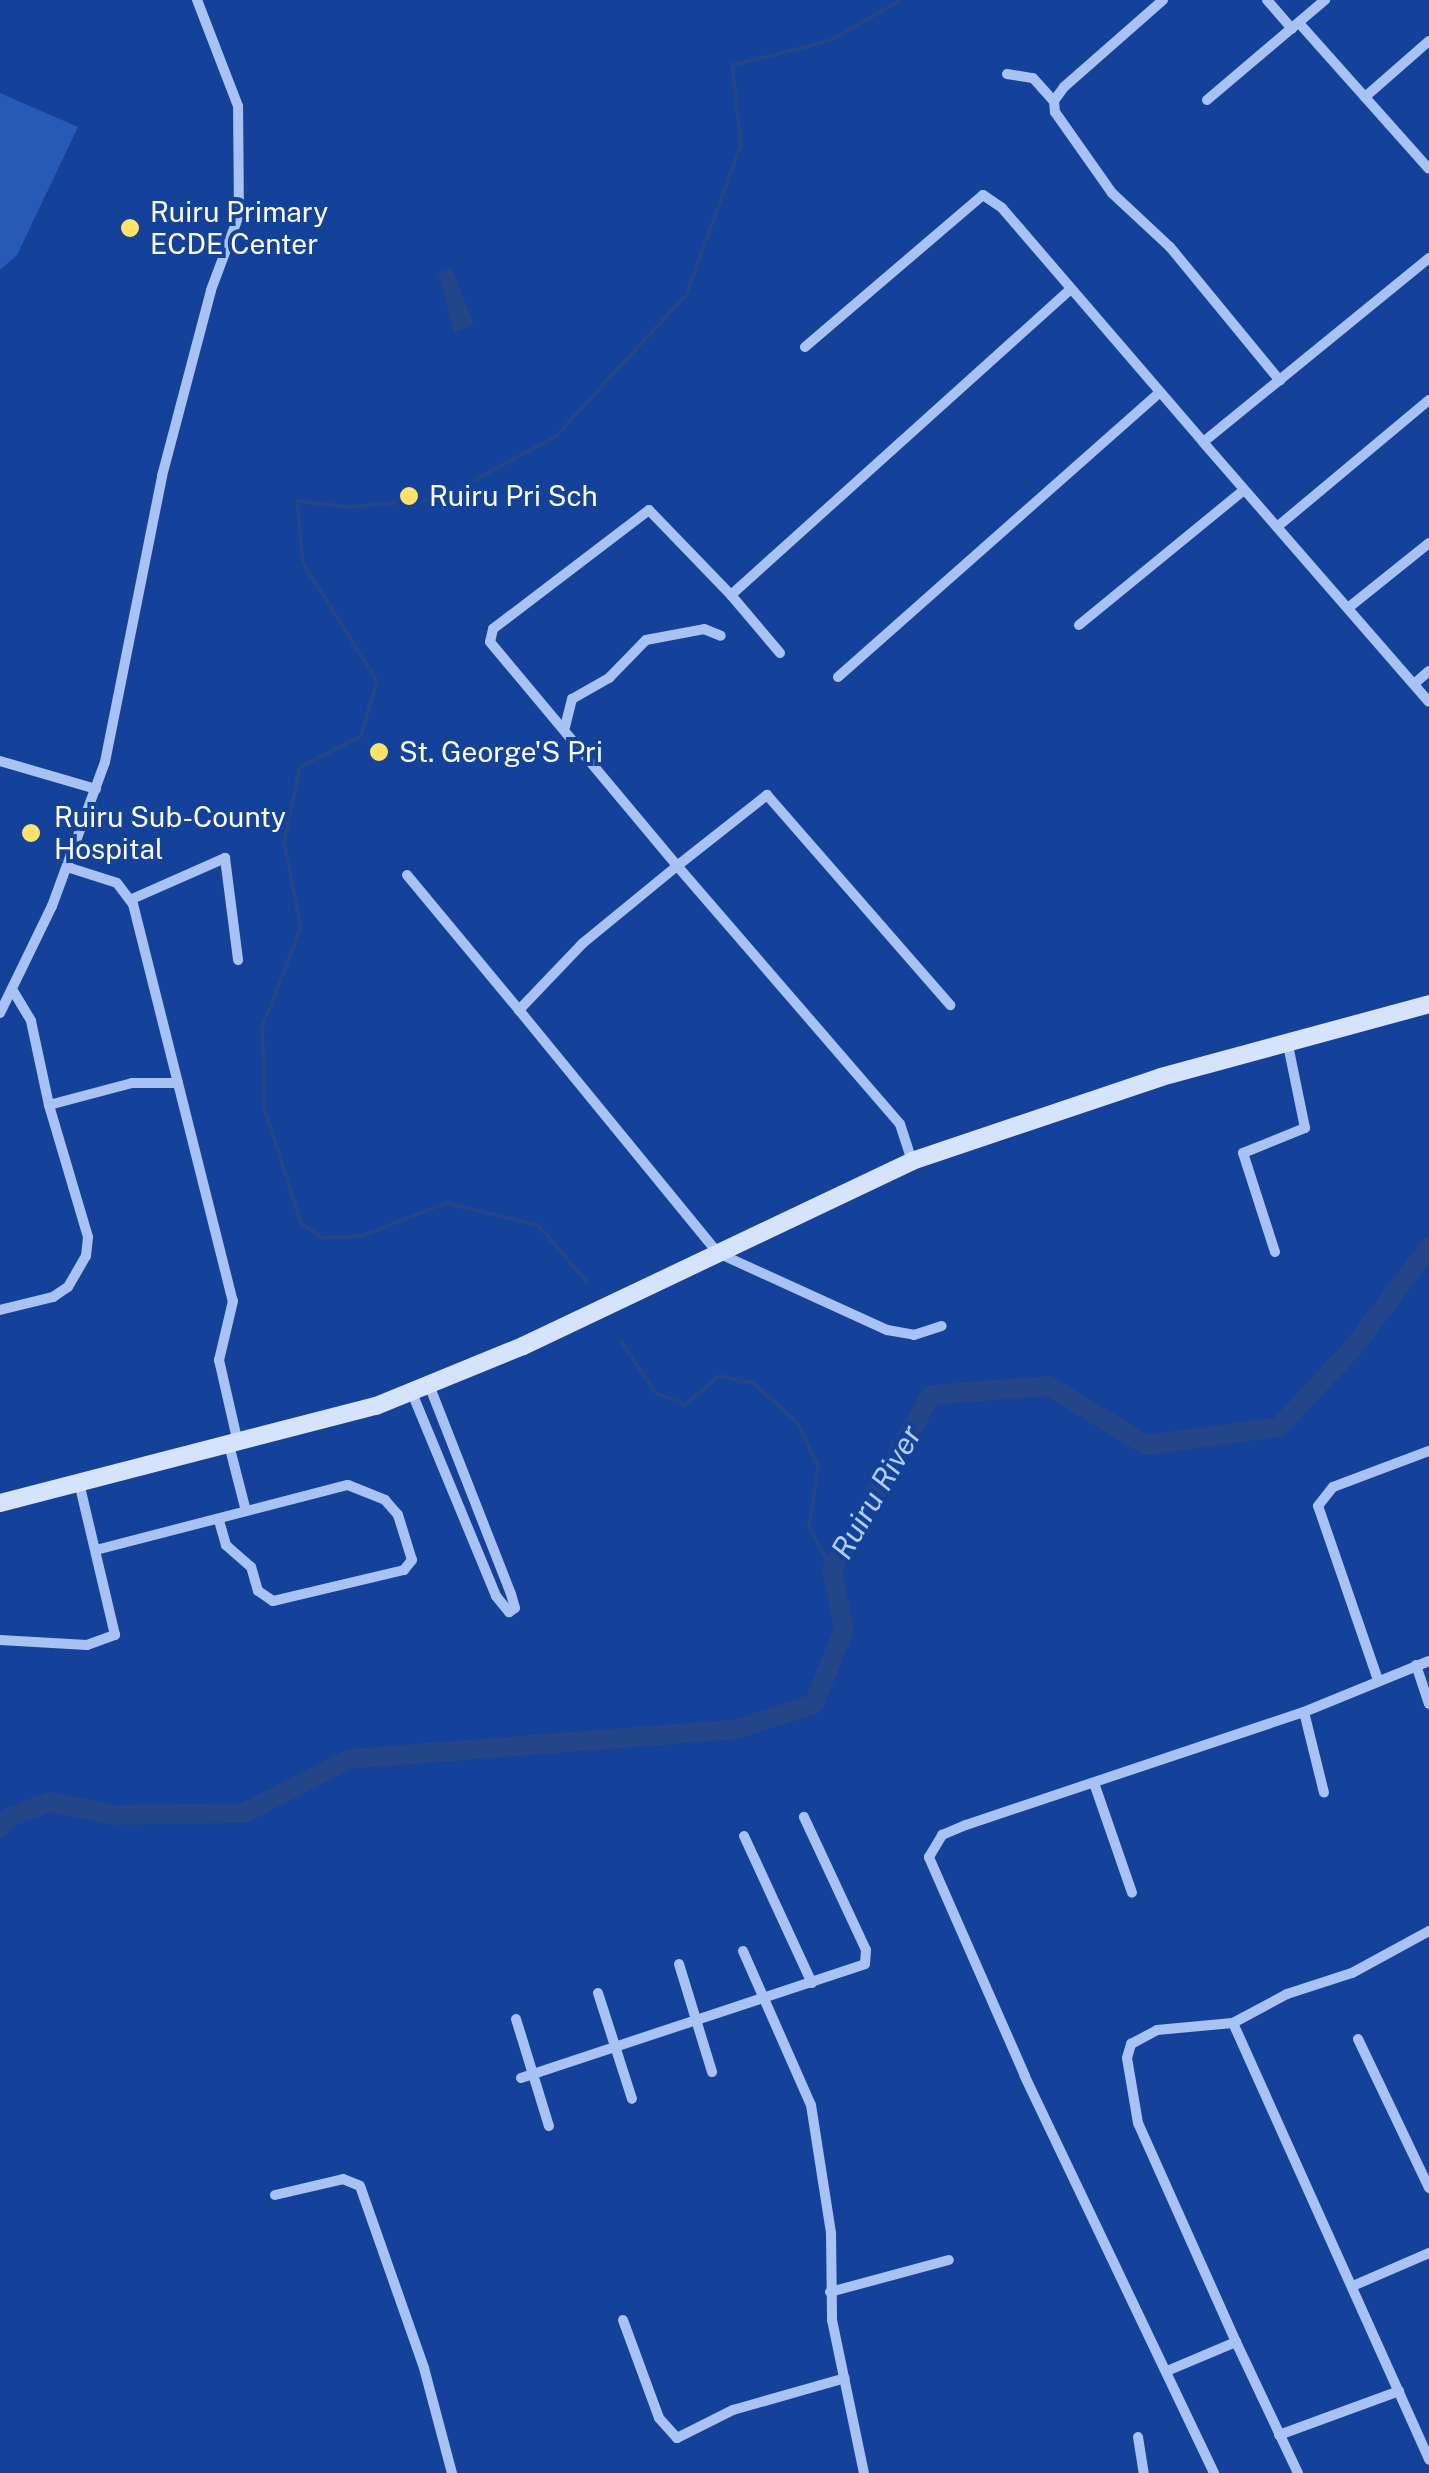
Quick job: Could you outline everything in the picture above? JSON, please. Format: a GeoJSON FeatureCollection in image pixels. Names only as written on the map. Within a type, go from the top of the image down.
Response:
{"type":"FeatureCollection","features":[{"type":"Feature","properties":{"kind":"main road"},"geometry":{"type":"LineString","coordinates":[[0,1502],[234,1444],[421,1390],[912,1162],[1287,1040],[1429,1004]]}},
{"type":"Feature","properties":{"kind":"street"},"geometry":{"type":"LineString","coordinates":[[0,1013],[67,868],[96,788],[162,476],[242,196],[238,106],[197,0]]}},
{"type":"Feature","properties":{"kind":"street"},"geometry":{"type":"LineString","coordinates":[[1054,101],[1164,0]]}},
{"type":"Feature","properties":{"kind":"street"},"geometry":{"type":"LineString","coordinates":[[1267,0],[1429,169]]}},
{"type":"Feature","properties":{"kind":"street"},"geometry":{"type":"LineString","coordinates":[[1207,100],[1326,0]]}},
{"type":"Feature","properties":{"kind":"street"},"geometry":{"type":"LineString","coordinates":[[1364,97],[1429,41]]}},
{"type":"Feature","properties":{"kind":"street"},"geometry":{"type":"LineString","coordinates":[[1007,74],[1033,78],[1054,101],[1112,193],[1170,246],[1280,381]]}},
{"type":"Feature","properties":{"kind":"street"},"geometry":{"type":"LineString","coordinates":[[805,347],[982,195],[1002,208],[1158,395],[1429,702]]}},
{"type":"Feature","properties":{"kind":"street"},"geometry":{"type":"LineString","coordinates":[[1203,442],[1429,258]]}},
{"type":"Feature","properties":{"kind":"street"},"geometry":{"type":"LineString","coordinates":[[731,595],[1069,291]]}},
{"type":"Feature","properties":{"kind":"street"},"geometry":{"type":"LineString","coordinates":[[838,677],[1158,395]]}},
{"type":"Feature","properties":{"kind":"street"},"geometry":{"type":"LineString","coordinates":[[1277,527],[1429,400]]}},
{"type":"Feature","properties":{"kind":"street"},"geometry":{"type":"LineString","coordinates":[[1079,625],[1244,490]]}},
{"type":"Feature","properties":{"kind":"street"},"geometry":{"type":"LineString","coordinates":[[780,653],[657,514],[638,512],[493,629],[490,642],[900,1124],[912,1162]]}},
{"type":"Feature","properties":{"kind":"street"},"geometry":{"type":"LineString","coordinates":[[1348,608],[1429,543]]}},
{"type":"Feature","properties":{"kind":"street"},"geometry":{"type":"LineString","coordinates":[[565,728],[572,698],[609,678],[646,640],[704,628],[721,636]]}},
{"type":"Feature","properties":{"kind":"street"},"geometry":{"type":"LineString","coordinates":[[1414,684],[1429,671]]}},
{"type":"Feature","properties":{"kind":"street"},"geometry":{"type":"LineString","coordinates":[[0,760],[96,788]]}},
{"type":"Feature","properties":{"kind":"street"},"geometry":{"type":"LineString","coordinates":[[519,1010],[595,933],[767,795],[950,1004]]}},
{"type":"Feature","properties":{"kind":"street"},"geometry":{"type":"LineString","coordinates":[[132,899],[225,858],[238,960]]}},
{"type":"Feature","properties":{"kind":"street"},"geometry":{"type":"LineString","coordinates":[[67,868],[117,883],[132,899],[233,1301],[219,1360],[246,1511]]}},
{"type":"Feature","properties":{"kind":"street"},"geometry":{"type":"LineString","coordinates":[[407,876],[718,1253],[887,1330],[914,1335],[942,1326]]}},
{"type":"Feature","properties":{"kind":"street"},"geometry":{"type":"LineString","coordinates":[[0,1310],[54,1297],[68,1287],[86,1256],[88,1238],[49,1105],[26,1004],[12,989]]}},
{"type":"Feature","properties":{"kind":"street"},"geometry":{"type":"LineString","coordinates":[[1275,1252],[1243,1154],[1244,1148],[1306,1128],[1287,1040]]}},
{"type":"Feature","properties":{"kind":"street"},"geometry":{"type":"LineString","coordinates":[[49,1105],[132,1083],[178,1083]]}},
{"type":"Feature","properties":{"kind":"street"},"geometry":{"type":"LineString","coordinates":[[421,1390],[452,1444],[514,1603],[509,1612],[496,1596],[436,1450],[421,1390]]}},
{"type":"Feature","properties":{"kind":"street"},"geometry":{"type":"LineString","coordinates":[[436,1450],[452,1444]]}},
{"type":"Feature","properties":{"kind":"street"},"geometry":{"type":"LineString","coordinates":[[1378,1680],[1318,1506],[1332,1487],[1429,1450]]}},
{"type":"Feature","properties":{"kind":"street"},"geometry":{"type":"LineString","coordinates":[[0,1640],[109,1642],[115,1626],[79,1483]]}},
{"type":"Feature","properties":{"kind":"street"},"geometry":{"type":"LineString","coordinates":[[96,1550],[219,1521],[333,1487],[361,1486],[398,1515],[412,1546],[410,1565],[274,1601],[258,1591],[251,1567],[226,1545],[219,1521]]}},
{"type":"Feature","properties":{"kind":"street"},"geometry":{"type":"LineString","coordinates":[[1214,2473],[1024,2076],[929,1856],[932,1845],[954,1830],[1304,1712],[1429,1661]]}},
{"type":"Feature","properties":{"kind":"street"},"geometry":{"type":"LineString","coordinates":[[1416,1666],[1429,1704]]}},
{"type":"Feature","properties":{"kind":"street"},"geometry":{"type":"LineString","coordinates":[[1304,1712],[1324,1793]]}},
{"type":"Feature","properties":{"kind":"street"},"geometry":{"type":"LineString","coordinates":[[1094,1783],[1132,1893]]}},
{"type":"Feature","properties":{"kind":"street"},"geometry":{"type":"LineString","coordinates":[[526,2076],[695,2018],[858,1969],[868,1958],[804,1817]]}},
{"type":"Feature","properties":{"kind":"street"},"geometry":{"type":"LineString","coordinates":[[744,1836],[812,1983]]}},
{"type":"Feature","properties":{"kind":"street"},"geometry":{"type":"LineString","coordinates":[[1298,2473],[1138,2122],[1127,2058],[1131,2044],[1156,2030],[1233,2022],[1288,1994],[1352,1973],[1429,1932]]}},
{"type":"Feature","properties":{"kind":"street"},"geometry":{"type":"LineString","coordinates":[[742,1952],[811,2105],[831,2234],[830,2292],[864,2473]]}},
{"type":"Feature","properties":{"kind":"street"},"geometry":{"type":"LineString","coordinates":[[679,1964],[712,2072]]}},
{"type":"Feature","properties":{"kind":"street"},"geometry":{"type":"LineString","coordinates":[[598,1993],[632,2099]]}},
{"type":"Feature","properties":{"kind":"street"},"geometry":{"type":"LineString","coordinates":[[516,2019],[526,2076],[549,2126]]}},
{"type":"Feature","properties":{"kind":"street"},"geometry":{"type":"LineString","coordinates":[[1233,2022],[1292,2162],[1354,2285],[1429,2460]]}},
{"type":"Feature","properties":{"kind":"street"},"geometry":{"type":"LineString","coordinates":[[1358,2040],[1429,2188]]}},
{"type":"Feature","properties":{"kind":"street"},"geometry":{"type":"LineString","coordinates":[[275,2194],[343,2180],[360,2186],[424,2368],[452,2473]]}},
{"type":"Feature","properties":{"kind":"street"},"geometry":{"type":"LineString","coordinates":[[1354,2285],[1429,2253]]}},
{"type":"Feature","properties":{"kind":"street"},"geometry":{"type":"LineString","coordinates":[[830,2292],[949,2260]]}},
{"type":"Feature","properties":{"kind":"street"},"geometry":{"type":"LineString","coordinates":[[623,2320],[659,2418],[677,2438],[732,2410],[845,2378]]}},
{"type":"Feature","properties":{"kind":"street"},"geometry":{"type":"LineString","coordinates":[[1167,2372],[1236,2342]]}},
{"type":"Feature","properties":{"kind":"street"},"geometry":{"type":"LineString","coordinates":[[1279,2435],[1398,2391]]}},
{"type":"Feature","properties":{"kind":"street"},"geometry":{"type":"LineString","coordinates":[[1138,2437],[1144,2473]]}},
{"type":"Feature","properties":{"kind":"shaded area"},"geometry":{"type":"Polygon","coordinates":[[[0,93],[78,127],[17,255],[0,270],[0,93]]]}},
{"type":"Feature","properties":{"kind":"shaded area"},"geometry":{"type":"Polygon","coordinates":[[[452,268],[474,325],[454,333],[438,273],[452,268]]]}},
{"type":"Feature","properties":{"kind":"waterway"},"geometry":{"type":"LineString","coordinates":[[587,1282],[538,1225],[446,1203],[362,1236],[323,1238],[301,1223],[265,1110],[262,1028],[301,927],[284,842],[300,767],[361,736],[377,681],[303,563],[297,501],[350,507],[441,498],[555,437],[686,295],[741,145],[732,65],[829,41],[901,0]]}},
{"type":"Feature","properties":{"kind":"waterway","name":"Ruiru River"},"geometry":{"type":"LineString","coordinates":[[0,1828],[10,1817],[50,1802],[115,1815],[244,1813],[349,1759],[737,1729],[814,1704],[844,1629],[832,1570],[931,1395],[1049,1386],[1146,1445],[1279,1427],[1353,1348],[1429,1247]]}},
{"type":"Feature","properties":{"kind":"waterway"},"geometry":{"type":"LineString","coordinates":[[621,1341],[656,1393],[685,1405],[719,1376],[753,1383],[797,1422],[818,1466],[809,1527],[832,1570]]}},
{"type":"Feature","properties":{"kind":"place","name":"Ruiru Primary ECDE Center"},"geometry":{"type":"Point","coordinates":[130,228]}},
{"type":"Feature","properties":{"kind":"place","name":"Ruiru Pri Sch"},"geometry":{"type":"Point","coordinates":[409,496]}},
{"type":"Feature","properties":{"kind":"place","name":"St. George'S Pri"},"geometry":{"type":"Point","coordinates":[379,752]}},
{"type":"Feature","properties":{"kind":"place","name":"Ruiru Sub-County Hospital"},"geometry":{"type":"Point","coordinates":[31,833]}}]}
